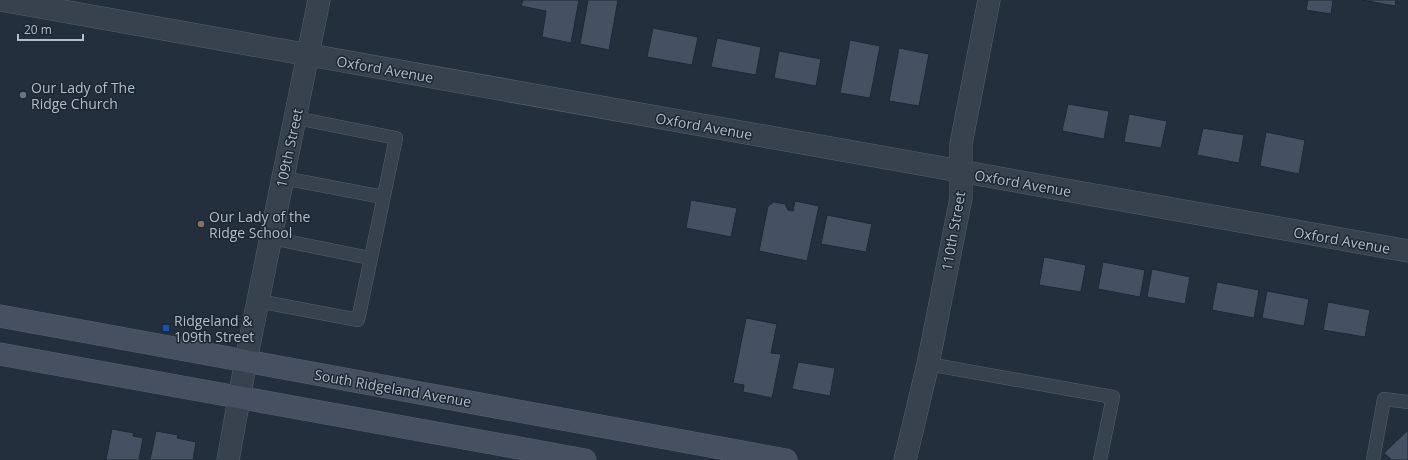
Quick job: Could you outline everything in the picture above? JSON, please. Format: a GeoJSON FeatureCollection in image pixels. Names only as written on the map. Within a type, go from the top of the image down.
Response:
{"type":"FeatureCollection","features":[{"type":"Feature","properties":{"kind":"main road","name":"South Ridgeland Avenue"},"geometry":{"type":"LineString","coordinates":[[0,316],[786,460]]}},
{"type":"Feature","properties":{"kind":"main road"},"geometry":{"type":"LineString","coordinates":[[0,354],[585,460]]}},
{"type":"Feature","properties":{"kind":"street","name":"Oxford Avenue"},"geometry":{"type":"LineString","coordinates":[[1,0],[308,56],[1408,251]]}},
{"type":"Feature","properties":{"kind":"street","name":"109th Street"},"geometry":{"type":"LineString","coordinates":[[228,460],[246,360],[320,0]]}},
{"type":"Feature","properties":{"kind":"street","name":"110th Street"},"geometry":{"type":"LineString","coordinates":[[905,460],[928,364],[961,198],[961,144],[989,0]]}},
{"type":"Feature","properties":{"kind":"lane"},"geometry":{"type":"LineString","coordinates":[[258,301],[358,320],[396,138],[296,118]]}},
{"type":"Feature","properties":{"kind":"lane"},"geometry":{"type":"LineString","coordinates":[[283,178],[383,197]]}},
{"type":"Feature","properties":{"kind":"lane"},"geometry":{"type":"LineString","coordinates":[[271,238],[370,258]]}},
{"type":"Feature","properties":{"kind":"lane"},"geometry":{"type":"LineString","coordinates":[[928,364],[1113,397],[1100,460]]}},
{"type":"Feature","properties":{"kind":"lane"},"geometry":{"type":"LineString","coordinates":[[1373,460],[1384,399],[1408,402]]}},
{"type":"Feature","properties":{"kind":"building"},"geometry":{"type":"Polygon","coordinates":[[[523,0],[579,0],[571,43],[542,37],[546,11],[521,6],[523,0]]]}},
{"type":"Feature","properties":{"kind":"building"},"geometry":{"type":"Polygon","coordinates":[[[588,0],[618,0],[609,50],[580,44],[588,0]]]}},
{"type":"Feature","properties":{"kind":"building"},"geometry":{"type":"Polygon","coordinates":[[[1308,0],[1333,0],[1331,14],[1306,10],[1308,0]]]}},
{"type":"Feature","properties":{"kind":"building"},"geometry":{"type":"Polygon","coordinates":[[[1362,0],[1396,0],[1395,6],[1362,0]]]}},
{"type":"Feature","properties":{"kind":"building"},"geometry":{"type":"Polygon","coordinates":[[[653,28],[698,37],[692,65],[647,57],[653,28]]]}},
{"type":"Feature","properties":{"kind":"building"},"geometry":{"type":"Polygon","coordinates":[[[717,38],[761,47],[756,75],[711,67],[717,38]]]}},
{"type":"Feature","properties":{"kind":"building"},"geometry":{"type":"Polygon","coordinates":[[[850,40],[880,46],[870,98],[840,93],[850,40]]]}},
{"type":"Feature","properties":{"kind":"building"},"geometry":{"type":"Polygon","coordinates":[[[899,48],[929,54],[919,106],[889,101],[899,48]]]}},
{"type":"Feature","properties":{"kind":"building"},"geometry":{"type":"Polygon","coordinates":[[[779,51],[821,59],[816,86],[774,78],[779,51]]]}},
{"type":"Feature","properties":{"kind":"building"},"geometry":{"type":"Polygon","coordinates":[[[1068,104],[1109,111],[1104,139],[1062,131],[1068,104]]]}},
{"type":"Feature","properties":{"kind":"building"},"geometry":{"type":"Polygon","coordinates":[[[1129,114],[1167,121],[1161,148],[1124,142],[1129,114]]]}},
{"type":"Feature","properties":{"kind":"building"},"geometry":{"type":"Polygon","coordinates":[[[1203,128],[1244,135],[1239,163],[1197,155],[1203,128]]]}},
{"type":"Feature","properties":{"kind":"building"},"geometry":{"type":"Polygon","coordinates":[[[1266,132],[1305,140],[1299,174],[1260,166],[1266,132]]]}},
{"type":"Feature","properties":{"kind":"building"},"geometry":{"type":"Polygon","coordinates":[[[691,200],[737,208],[731,237],[686,228],[691,200]]]}},
{"type":"Feature","properties":{"kind":"building"},"geometry":{"type":"Polygon","coordinates":[[[795,201],[819,206],[807,261],[759,251],[768,206],[774,202],[785,204],[788,210],[793,211],[795,201]]]}},
{"type":"Feature","properties":{"kind":"building"},"geometry":{"type":"Polygon","coordinates":[[[827,215],[872,224],[866,252],[821,244],[827,215]]]}},
{"type":"Feature","properties":{"kind":"building"},"geometry":{"type":"Polygon","coordinates":[[[1044,257],[1086,265],[1081,292],[1039,285],[1044,257]]]}},
{"type":"Feature","properties":{"kind":"building"},"geometry":{"type":"Polygon","coordinates":[[[1103,262],[1145,270],[1140,297],[1098,289],[1103,262]]]}},
{"type":"Feature","properties":{"kind":"building"},"geometry":{"type":"Polygon","coordinates":[[[1152,269],[1190,277],[1185,304],[1147,297],[1152,269]]]}},
{"type":"Feature","properties":{"kind":"building"},"geometry":{"type":"Polygon","coordinates":[[[1217,282],[1259,290],[1254,318],[1212,310],[1217,282]]]}},
{"type":"Feature","properties":{"kind":"building"},"geometry":{"type":"Polygon","coordinates":[[[1267,291],[1309,299],[1304,326],[1262,318],[1267,291]]]}},
{"type":"Feature","properties":{"kind":"building"},"geometry":{"type":"Polygon","coordinates":[[[1328,302],[1370,310],[1365,337],[1323,330],[1328,302]]]}},
{"type":"Feature","properties":{"kind":"building"},"geometry":{"type":"Polygon","coordinates":[[[746,318],[777,324],[771,353],[781,354],[772,398],[743,392],[744,385],[733,383],[746,318]]]}},
{"type":"Feature","properties":{"kind":"building"},"geometry":{"type":"Polygon","coordinates":[[[798,362],[835,368],[830,396],[792,389],[798,362]]]}},
{"type":"Feature","properties":{"kind":"building"},"geometry":{"type":"Polygon","coordinates":[[[112,429],[134,433],[133,436],[143,438],[139,460],[106,460],[112,429]]]}},
{"type":"Feature","properties":{"kind":"building"},"geometry":{"type":"Polygon","coordinates":[[[1408,430],[1408,460],[1392,460],[1384,453],[1408,430]]]}},
{"type":"Feature","properties":{"kind":"building"},"geometry":{"type":"Polygon","coordinates":[[[156,431],[178,435],[177,438],[196,442],[193,460],[150,460],[156,431]]]}},
{"type":"Feature","properties":{"kind":"place","name":"Our Lady of The Ridge Church"},"geometry":{"type":"Point","coordinates":[23,95]}},
{"type":"Feature","properties":{"kind":"place","name":"Our Lady of the Ridge School"},"geometry":{"type":"Point","coordinates":[201,224]}},
{"type":"Feature","properties":{"kind":"place","name":"Ridgeland & 109th Street"},"geometry":{"type":"Point","coordinates":[166,328]}}]}
